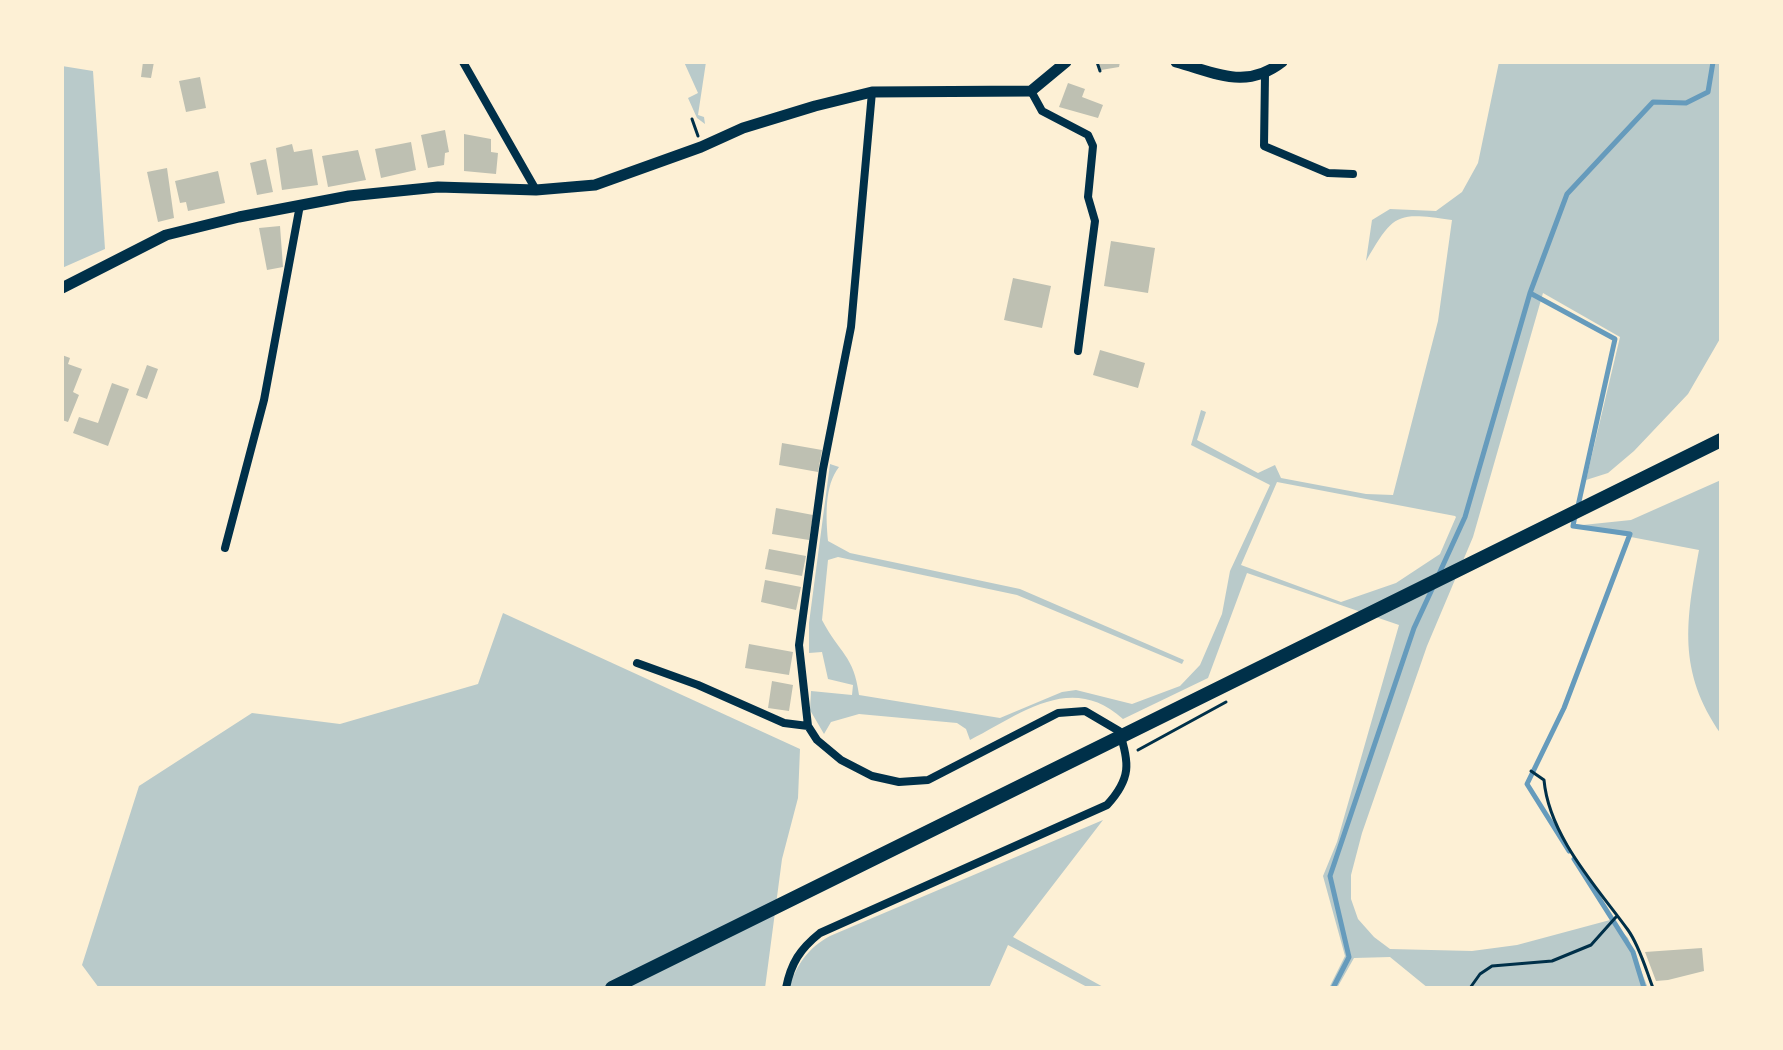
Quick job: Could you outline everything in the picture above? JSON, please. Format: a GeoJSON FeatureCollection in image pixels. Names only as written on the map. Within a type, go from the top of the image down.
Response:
{"type":"FeatureCollection","features":[{"type":"Feature","properties":{"kind":"main road"},"geometry":{"type":"LineString","coordinates":[[612,988],[1721,440]]}},
{"type":"Feature","properties":{"kind":"street"},"geometry":{"type":"LineString","coordinates":[[463,62],[536,190]]}},
{"type":"Feature","properties":{"kind":"street"},"geometry":{"type":"LineString","coordinates":[[62,288],[166,235],[349,196],[438,187],[536,190],[595,185],[701,147],[743,128],[872,92],[1031,91],[1066,62]]}},
{"type":"Feature","properties":{"kind":"street"},"geometry":{"type":"LineString","coordinates":[[1176,62],[1249,80],[1265,75],[1282,62]]}},
{"type":"Feature","properties":{"kind":"street"},"geometry":{"type":"LineString","coordinates":[[1265,75],[1264,146],[1328,173],[1353,174]]}},
{"type":"Feature","properties":{"kind":"street"},"geometry":{"type":"LineString","coordinates":[[1031,91],[1042,111],[1088,135],[1093,146],[1088,197],[1095,221],[1078,351]]}},
{"type":"Feature","properties":{"kind":"street"},"geometry":{"type":"LineString","coordinates":[[786,988],[793,961],[802,947],[820,933],[1107,805],[1125,782],[1129,770],[1119,731],[1085,711],[1058,713],[928,780],[899,782],[872,776],[841,760],[817,740],[808,726],[799,645],[823,469],[851,327],[872,92]]}},
{"type":"Feature","properties":{"kind":"street"},"geometry":{"type":"LineString","coordinates":[[225,548],[264,400],[300,205]]}},
{"type":"Feature","properties":{"kind":"street"},"geometry":{"type":"LineString","coordinates":[[637,663],[698,685],[784,723],[808,726]]}},
{"type":"Feature","properties":{"kind":"path"},"geometry":{"type":"LineString","coordinates":[[1097,62],[1100,71]]}},
{"type":"Feature","properties":{"kind":"path"},"geometry":{"type":"LineString","coordinates":[[1533,772],[1544,780],[1546,803],[1577,859],[1615,918],[1630,932],[1653,988]]}},
{"type":"Feature","properties":{"kind":"path"},"geometry":{"type":"LineString","coordinates":[[1470,988],[1480,974],[1492,966],[1552,961],[1591,945],[1615,918]]}},
{"type":"Feature","properties":{"kind":"shaded area"},"geometry":{"type":"Polygon","coordinates":[[[684,62],[706,62],[698,115],[704,117],[705,124],[697,118],[688,98],[698,93],[684,62]]]}},
{"type":"Feature","properties":{"kind":"shaded area"},"geometry":{"type":"Polygon","coordinates":[[[1499,62],[1721,62],[1721,337],[1688,394],[1634,451],[1608,473],[1586,480],[1620,337],[1543,293],[1473,537],[1427,646],[1362,833],[1351,875],[1351,899],[1358,919],[1390,949],[1472,951],[1517,945],[1610,920],[1628,938],[1648,988],[1428,988],[1390,957],[1354,958],[1337,988],[1329,988],[1345,956],[1323,876],[1337,842],[1399,625],[1247,573],[1208,678],[1123,719],[1104,705],[1065,698],[1027,710],[970,740],[966,729],[957,723],[859,714],[831,722],[824,734],[810,710],[811,691],[852,695],[853,685],[828,679],[822,652],[809,653],[809,623],[830,464],[839,467],[828,493],[828,541],[850,553],[1020,589],[1184,660],[1182,664],[1017,595],[838,557],[828,560],[822,620],[850,662],[859,695],[1000,718],[1062,692],[1076,690],[1132,704],[1180,686],[1200,665],[1222,614],[1230,571],[1270,485],[1191,445],[1201,410],[1206,412],[1197,440],[1258,473],[1275,465],[1281,478],[1366,494],[1393,495],[1438,321],[1452,220],[1419,216],[1398,220],[1383,233],[1366,261],[1372,220],[1390,209],[1436,211],[1462,192],[1478,163],[1499,62]],[[1277,482],[1241,565],[1341,602],[1396,583],[1440,554],[1455,516],[1277,482]]]}},
{"type":"Feature","properties":{"kind":"shaded area"},"geometry":{"type":"Polygon","coordinates":[[[62,66],[93,71],[105,249],[62,268],[62,66]]]}},
{"type":"Feature","properties":{"kind":"shaded area"},"geometry":{"type":"Polygon","coordinates":[[[1721,480],[1721,734],[1697,689],[1691,667],[1689,623],[1699,550],[1573,526],[1631,520],[1721,480]]]}},
{"type":"Feature","properties":{"kind":"shaded area"},"geometry":{"type":"Polygon","coordinates":[[[503,613],[800,749],[798,798],[782,859],[765,988],[99,988],[82,965],[139,786],[252,713],[340,724],[478,684],[503,613]]]}},
{"type":"Feature","properties":{"kind":"shaded area"},"geometry":{"type":"Polygon","coordinates":[[[1103,820],[1013,937],[1105,988],[1089,988],[1008,945],[989,988],[789,988],[804,958],[830,936],[1103,820]]]}},
{"type":"Feature","properties":{"kind":"building"},"geometry":{"type":"Polygon","coordinates":[[[143,62],[154,62],[151,78],[141,77],[143,62]]]}},
{"type":"Feature","properties":{"kind":"building"},"geometry":{"type":"Polygon","coordinates":[[[1099,62],[1120,62],[1119,67],[1101,70],[1099,62]]]}},
{"type":"Feature","properties":{"kind":"building"},"geometry":{"type":"Polygon","coordinates":[[[200,77],[206,108],[186,112],[179,81],[200,77]]]}},
{"type":"Feature","properties":{"kind":"building"},"geometry":{"type":"Polygon","coordinates":[[[1068,83],[1085,89],[1082,97],[1103,105],[1098,118],[1059,107],[1068,83]]]}},
{"type":"Feature","properties":{"kind":"building"},"geometry":{"type":"Polygon","coordinates":[[[445,130],[449,152],[445,153],[444,165],[428,168],[421,135],[445,130]]]}},
{"type":"Feature","properties":{"kind":"building"},"geometry":{"type":"Polygon","coordinates":[[[464,134],[491,139],[491,152],[498,153],[496,174],[464,171],[464,134]]]}},
{"type":"Feature","properties":{"kind":"building"},"geometry":{"type":"Polygon","coordinates":[[[411,142],[416,170],[381,178],[375,149],[411,142]]]}},
{"type":"Feature","properties":{"kind":"building"},"geometry":{"type":"Polygon","coordinates":[[[292,144],[294,152],[312,149],[318,185],[282,190],[276,148],[292,144]]]}},
{"type":"Feature","properties":{"kind":"building"},"geometry":{"type":"Polygon","coordinates":[[[358,150],[366,180],[328,187],[322,156],[358,150]]]}},
{"type":"Feature","properties":{"kind":"building"},"geometry":{"type":"Polygon","coordinates":[[[266,159],[273,192],[257,195],[250,163],[266,159]]]}},
{"type":"Feature","properties":{"kind":"building"},"geometry":{"type":"Polygon","coordinates":[[[167,168],[174,218],[158,222],[147,172],[167,168]]]}},
{"type":"Feature","properties":{"kind":"building"},"geometry":{"type":"Polygon","coordinates":[[[218,171],[225,203],[188,211],[186,202],[180,203],[175,181],[218,171]]]}},
{"type":"Feature","properties":{"kind":"building"},"geometry":{"type":"Polygon","coordinates":[[[280,226],[283,267],[267,270],[259,228],[280,226]]]}},
{"type":"Feature","properties":{"kind":"building"},"geometry":{"type":"Polygon","coordinates":[[[1111,241],[1155,248],[1148,293],[1104,286],[1111,241]]]}},
{"type":"Feature","properties":{"kind":"building"},"geometry":{"type":"Polygon","coordinates":[[[1013,278],[1051,286],[1042,328],[1004,320],[1013,278]]]}},
{"type":"Feature","properties":{"kind":"building"},"geometry":{"type":"Polygon","coordinates":[[[1100,350],[1145,363],[1138,388],[1093,375],[1100,350]]]}},
{"type":"Feature","properties":{"kind":"building"},"geometry":{"type":"Polygon","coordinates":[[[62,355],[70,358],[68,364],[82,369],[73,392],[79,395],[68,422],[62,420],[62,355]]]}},
{"type":"Feature","properties":{"kind":"building"},"geometry":{"type":"Polygon","coordinates":[[[147,365],[158,369],[147,399],[136,395],[147,365]]]}},
{"type":"Feature","properties":{"kind":"building"},"geometry":{"type":"Polygon","coordinates":[[[112,383],[129,389],[108,446],[73,433],[79,417],[98,423],[112,383]]]}},
{"type":"Feature","properties":{"kind":"building"},"geometry":{"type":"Polygon","coordinates":[[[782,443],[822,450],[818,472],[779,465],[782,443]]]}},
{"type":"Feature","properties":{"kind":"building"},"geometry":{"type":"Polygon","coordinates":[[[776,508],[813,515],[809,540],[772,534],[776,508]]]}},
{"type":"Feature","properties":{"kind":"building"},"geometry":{"type":"Polygon","coordinates":[[[769,549],[806,556],[802,576],[765,569],[769,549]]]}},
{"type":"Feature","properties":{"kind":"building"},"geometry":{"type":"Polygon","coordinates":[[[765,580],[801,587],[796,610],[761,602],[765,580]]]}},
{"type":"Feature","properties":{"kind":"building"},"geometry":{"type":"Polygon","coordinates":[[[749,644],[793,652],[789,675],[745,668],[749,644]]]}},
{"type":"Feature","properties":{"kind":"building"},"geometry":{"type":"Polygon","coordinates":[[[772,681],[793,685],[789,711],[768,708],[772,681]]]}},
{"type":"Feature","properties":{"kind":"building"},"geometry":{"type":"Polygon","coordinates":[[[1702,948],[1704,971],[1656,981],[1645,952],[1702,948]]]}},
{"type":"Feature","properties":{"kind":"waterway"},"geometry":{"type":"LineString","coordinates":[[1438,576],[1465,517],[1530,293],[1567,194],[1653,102],[1686,103],[1708,92],[1713,62]]}},
{"type":"Feature","properties":{"kind":"waterway"},"geometry":{"type":"LineString","coordinates":[[1530,293],[1615,339],[1578,506]]}},
{"type":"Feature","properties":{"kind":"waterway"},"geometry":{"type":"LineString","coordinates":[[1569,851],[1527,784],[1564,708],[1630,534],[1573,526],[1575,516]]}},
{"type":"Feature","properties":{"kind":"waterway"},"geometry":{"type":"LineString","coordinates":[[1333,988],[1349,957],[1330,876],[1414,628],[1434,585]]}},
{"type":"Feature","properties":{"kind":"waterway"},"geometry":{"type":"LineString","coordinates":[[1574,859],[1633,952],[1644,988]]}}]}
